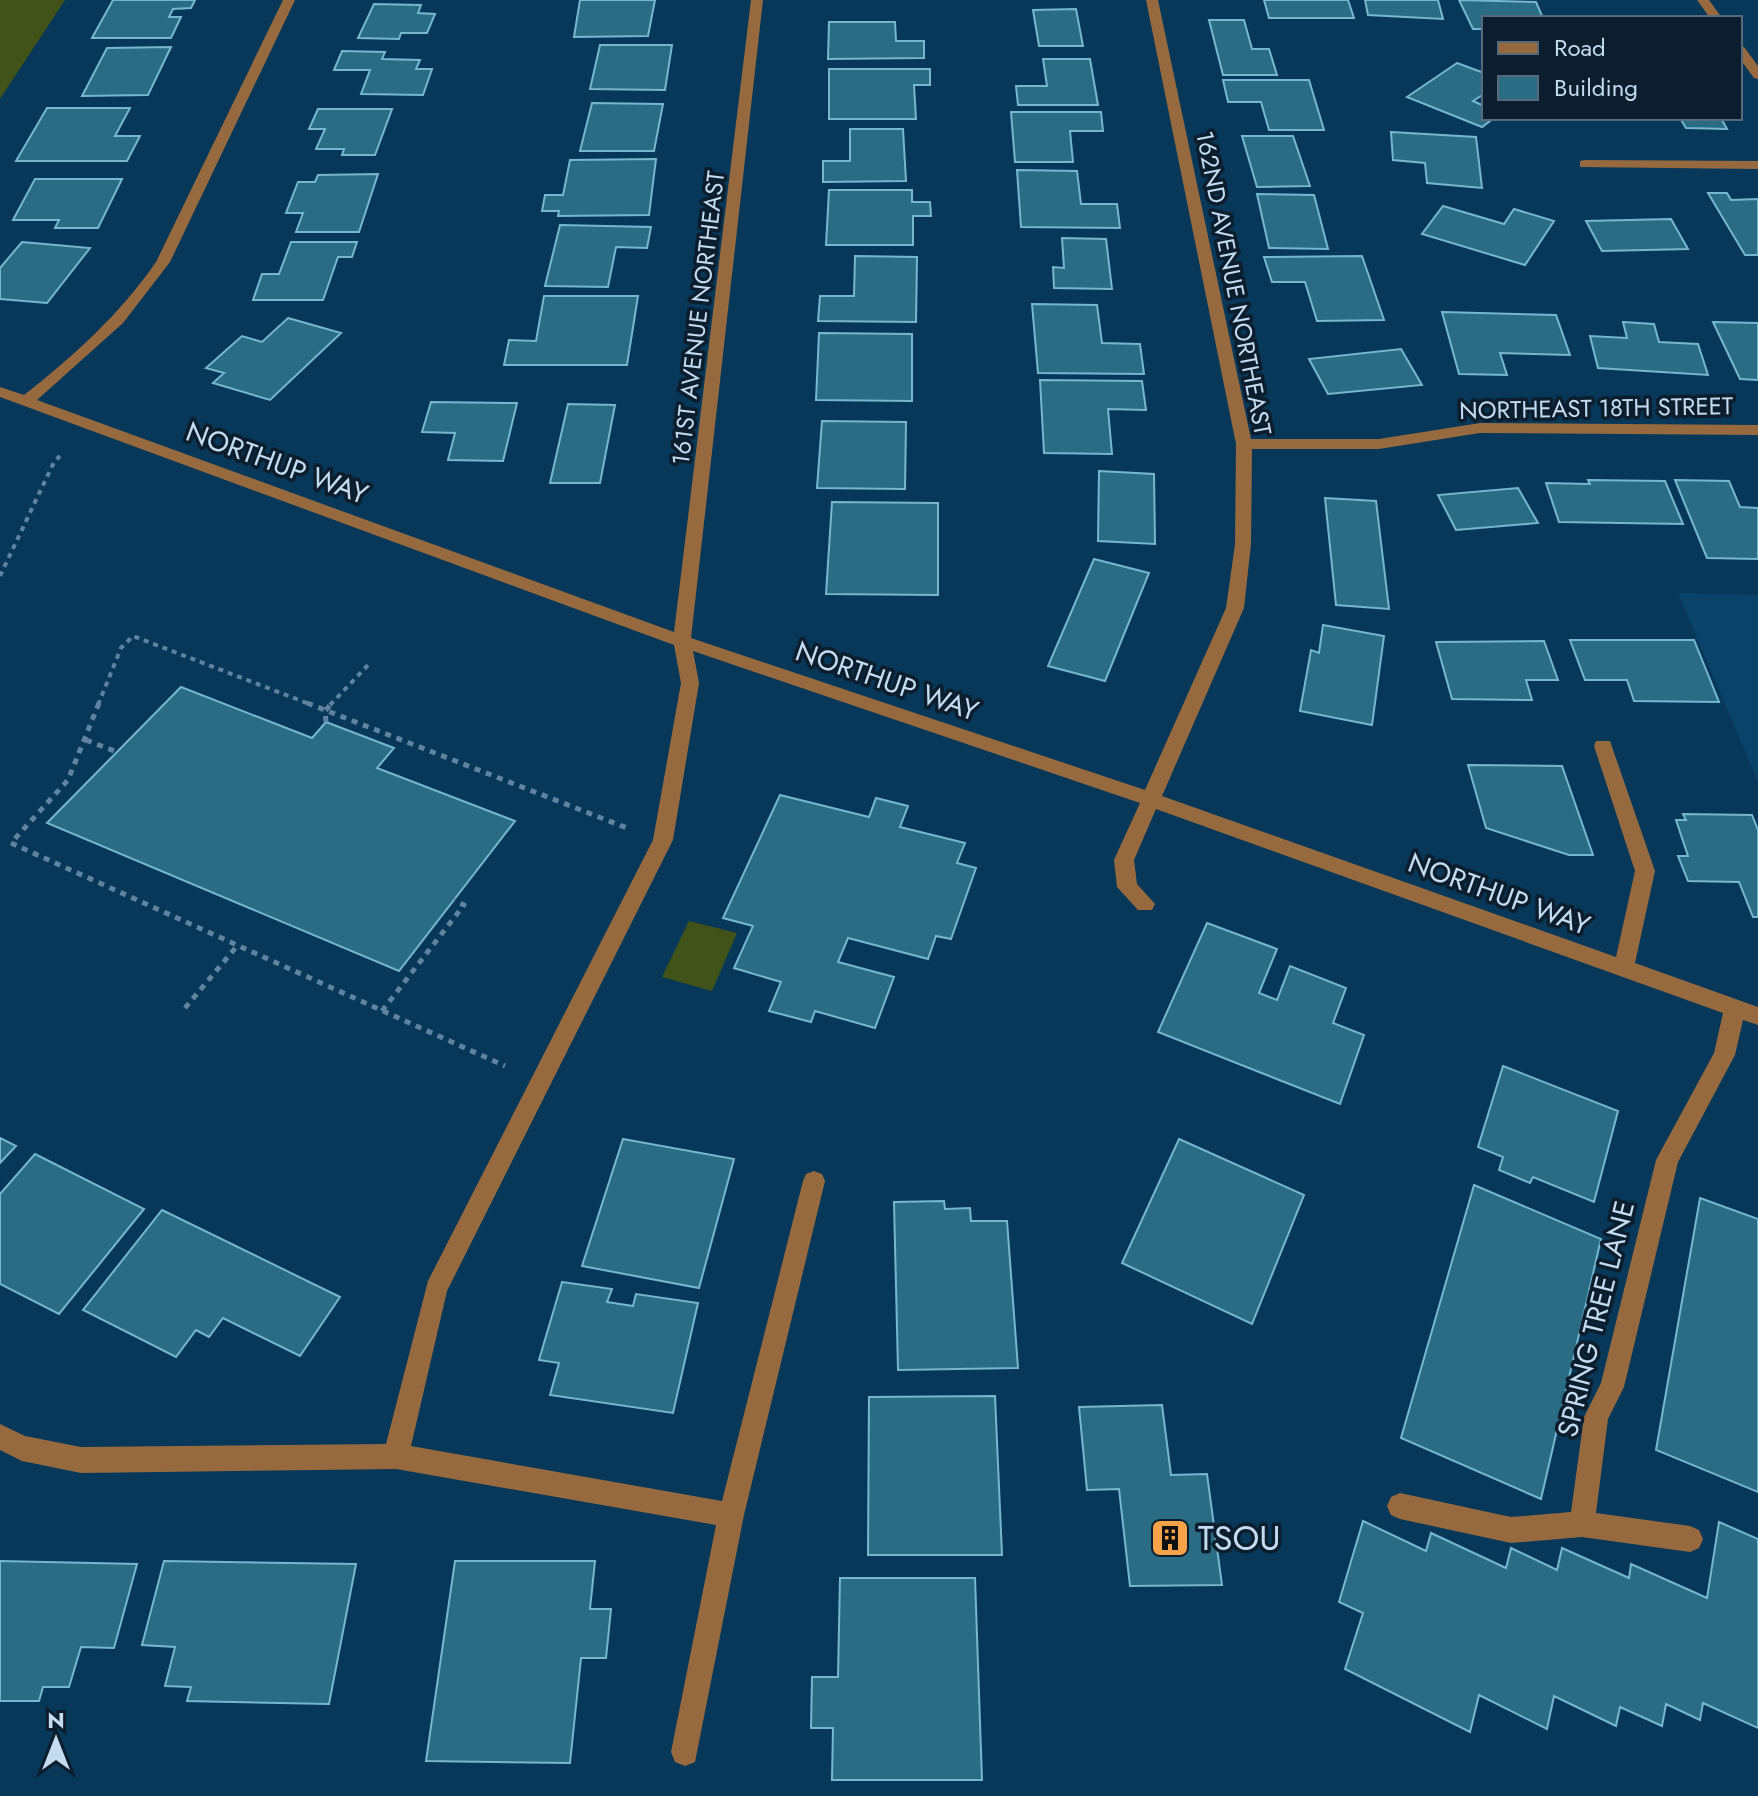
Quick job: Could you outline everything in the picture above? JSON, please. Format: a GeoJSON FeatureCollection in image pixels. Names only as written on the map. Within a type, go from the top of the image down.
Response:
{"type":"FeatureCollection","features":[{"type":"Feature","properties":{"kind":"street"},"geometry":{"type":"LineString","coordinates":[[26,401],[56,378],[118,319],[145,289],[163,262],[289,0]]}},
{"type":"Feature","properties":{"kind":"street","name":"161ST AVENUE NORTHEAST"},"geometry":{"type":"LineString","coordinates":[[396,1456],[436,1289],[663,840],[690,683],[682,641],[757,0]]}},
{"type":"Feature","properties":{"kind":"street","name":"162ND AVENUE NORTHEAST"},"geometry":{"type":"LineString","coordinates":[[1145,904],[1127,887],[1124,860],[1235,608],[1243,544],[1244,444],[1152,0]]}},
{"type":"Feature","properties":{"kind":"street"},"geometry":{"type":"LineString","coordinates":[[1742,53],[1758,75]]}},
{"type":"Feature","properties":{"kind":"street"},"geometry":{"type":"LineString","coordinates":[[1585,164],[1758,165]]}},
{"type":"Feature","properties":{"kind":"street","name":"NORTHUP WAY"},"geometry":{"type":"LineString","coordinates":[[0,392],[682,641],[1153,800],[1758,1016]]}},
{"type":"Feature","properties":{"kind":"street","name":"NORTHEAST 18TH STREET"},"geometry":{"type":"LineString","coordinates":[[1244,444],[1379,444],[1480,428],[1758,430]]}},
{"type":"Feature","properties":{"kind":"street"},"geometry":{"type":"LineString","coordinates":[[1603,746],[1645,871],[1624,968]]}},
{"type":"Feature","properties":{"kind":"street","name":"SPRING TREE LANE"},"geometry":{"type":"LineString","coordinates":[[1582,1524],[1596,1417],[1612,1387],[1667,1160],[1724,1055],[1735,1008]]}},
{"type":"Feature","properties":{"kind":"street"},"geometry":{"type":"LineString","coordinates":[[685,1752],[731,1515],[814,1181]]}},
{"type":"Feature","properties":{"kind":"street"},"geometry":{"type":"LineString","coordinates":[[0,1436],[22,1448],[81,1460],[396,1456],[731,1515]]}},
{"type":"Feature","properties":{"kind":"street"},"geometry":{"type":"LineString","coordinates":[[1400,1506],[1511,1530],[1582,1524],[1690,1539]]}},
{"type":"Feature","properties":{"kind":"path"},"geometry":{"type":"LineString","coordinates":[[0,576],[54,462],[60,456]]}},
{"type":"Feature","properties":{"kind":"path"},"geometry":{"type":"LineString","coordinates":[[505,1066],[11,843],[68,780],[121,648],[133,636],[627,828]]}},
{"type":"Feature","properties":{"kind":"path"},"geometry":{"type":"LineString","coordinates":[[326,722],[325,711],[370,663]]}},
{"type":"Feature","properties":{"kind":"path"},"geometry":{"type":"LineString","coordinates":[[86,740],[117,752]]}},
{"type":"Feature","properties":{"kind":"path"},"geometry":{"type":"LineString","coordinates":[[382,1011],[464,905],[454,900]]}},
{"type":"Feature","properties":{"kind":"path"},"geometry":{"type":"LineString","coordinates":[[185,1008],[237,946]]}},
{"type":"Feature","properties":{"kind":"shaded area"},"geometry":{"type":"Polygon","coordinates":[[[1678,593],[1758,595],[1758,782],[1678,593]]]}},
{"type":"Feature","properties":{"kind":"green space"},"geometry":{"type":"Polygon","coordinates":[[[0,0],[65,0],[0,99],[0,0]]]}},
{"type":"Feature","properties":{"kind":"green space"},"geometry":{"type":"Polygon","coordinates":[[[689,921],[737,933],[712,991],[662,977],[689,921]]]}},
{"type":"Feature","properties":{"kind":"building"},"geometry":{"type":"Polygon","coordinates":[[[113,0],[195,0],[191,8],[173,9],[169,17],[181,17],[171,38],[92,38],[113,0]]]}},
{"type":"Feature","properties":{"kind":"building"},"geometry":{"type":"Polygon","coordinates":[[[580,0],[655,0],[648,36],[574,37],[580,0]]]}},
{"type":"Feature","properties":{"kind":"building"},"geometry":{"type":"Polygon","coordinates":[[[1264,0],[1348,0],[1354,18],[1269,18],[1264,0]]]}},
{"type":"Feature","properties":{"kind":"building"},"geometry":{"type":"Polygon","coordinates":[[[1365,0],[1438,0],[1443,19],[1368,15],[1365,0]]]}},
{"type":"Feature","properties":{"kind":"building"},"geometry":{"type":"Polygon","coordinates":[[[1459,0],[1536,2],[1542,16],[1482,16],[1482,29],[1473,29],[1459,0]]]}},
{"type":"Feature","properties":{"kind":"building"},"geometry":{"type":"Polygon","coordinates":[[[374,4],[421,5],[418,13],[435,14],[427,33],[401,33],[399,39],[358,38],[374,4]]]}},
{"type":"Feature","properties":{"kind":"building"},"geometry":{"type":"Polygon","coordinates":[[[1076,9],[1083,46],[1039,46],[1033,10],[1076,9]]]}},
{"type":"Feature","properties":{"kind":"building"},"geometry":{"type":"Polygon","coordinates":[[[1209,20],[1244,20],[1252,49],[1269,49],[1277,75],[1223,75],[1209,20]]]}},
{"type":"Feature","properties":{"kind":"building"},"geometry":{"type":"Polygon","coordinates":[[[829,22],[895,22],[896,41],[924,41],[924,58],[828,59],[829,22]]]}},
{"type":"Feature","properties":{"kind":"building"},"geometry":{"type":"Polygon","coordinates":[[[600,45],[672,45],[665,90],[590,89],[600,45]]]}},
{"type":"Feature","properties":{"kind":"building"},"geometry":{"type":"Polygon","coordinates":[[[171,47],[148,95],[82,96],[107,48],[171,47]]]}},
{"type":"Feature","properties":{"kind":"building"},"geometry":{"type":"Polygon","coordinates":[[[342,51],[385,52],[382,59],[420,60],[416,69],[432,69],[423,95],[361,94],[370,70],[334,70],[342,51]]]}},
{"type":"Feature","properties":{"kind":"building"},"geometry":{"type":"Polygon","coordinates":[[[1043,59],[1090,59],[1098,105],[1018,105],[1016,86],[1047,86],[1043,59]]]}},
{"type":"Feature","properties":{"kind":"building"},"geometry":{"type":"Polygon","coordinates":[[[1457,63],[1482,72],[1482,95],[1473,101],[1482,105],[1482,120],[1491,120],[1482,127],[1407,97],[1457,63]]]}},
{"type":"Feature","properties":{"kind":"building"},"geometry":{"type":"Polygon","coordinates":[[[829,69],[930,69],[930,85],[914,85],[916,119],[829,119],[829,69]]]}},
{"type":"Feature","properties":{"kind":"building"},"geometry":{"type":"Polygon","coordinates":[[[1223,80],[1309,80],[1324,130],[1269,130],[1261,102],[1228,102],[1223,80]]]}},
{"type":"Feature","properties":{"kind":"building"},"geometry":{"type":"Polygon","coordinates":[[[592,103],[663,104],[654,151],[580,151],[592,103]]]}},
{"type":"Feature","properties":{"kind":"building"},"geometry":{"type":"Polygon","coordinates":[[[47,108],[130,108],[115,136],[140,136],[127,161],[16,161],[47,108]]]}},
{"type":"Feature","properties":{"kind":"building"},"geometry":{"type":"Polygon","coordinates":[[[318,109],[392,109],[375,155],[342,155],[344,149],[316,149],[325,129],[309,129],[318,109]]]}},
{"type":"Feature","properties":{"kind":"building"},"geometry":{"type":"Polygon","coordinates":[[[1011,112],[1101,112],[1103,131],[1070,131],[1073,162],[1015,162],[1011,112]]]}},
{"type":"Feature","properties":{"kind":"building"},"geometry":{"type":"Polygon","coordinates":[[[1681,120],[1722,120],[1727,129],[1686,128],[1681,120]]]}},
{"type":"Feature","properties":{"kind":"building"},"geometry":{"type":"Polygon","coordinates":[[[850,129],[903,129],[906,181],[823,182],[823,161],[850,161],[850,129]]]}},
{"type":"Feature","properties":{"kind":"building"},"geometry":{"type":"Polygon","coordinates":[[[1391,132],[1476,137],[1482,188],[1427,183],[1425,163],[1393,160],[1391,132]]]}},
{"type":"Feature","properties":{"kind":"building"},"geometry":{"type":"Polygon","coordinates":[[[1242,136],[1293,136],[1310,186],[1257,187],[1242,136]]]}},
{"type":"Feature","properties":{"kind":"building"},"geometry":{"type":"Polygon","coordinates":[[[656,159],[649,215],[558,216],[559,211],[542,211],[545,195],[563,195],[570,160],[656,159]]]}},
{"type":"Feature","properties":{"kind":"building"},"geometry":{"type":"Polygon","coordinates":[[[1017,170],[1077,171],[1081,204],[1117,204],[1120,228],[1021,227],[1017,170]]]}},
{"type":"Feature","properties":{"kind":"building"},"geometry":{"type":"Polygon","coordinates":[[[378,174],[359,232],[296,232],[303,213],[286,213],[298,182],[315,182],[318,175],[378,174]]]}},
{"type":"Feature","properties":{"kind":"building"},"geometry":{"type":"Polygon","coordinates":[[[35,179],[122,179],[98,228],[55,228],[59,220],[13,220],[35,179]]]}},
{"type":"Feature","properties":{"kind":"building"},"geometry":{"type":"Polygon","coordinates":[[[829,190],[912,190],[912,202],[930,202],[931,216],[913,216],[913,245],[826,245],[829,190]]]}},
{"type":"Feature","properties":{"kind":"building"},"geometry":{"type":"Polygon","coordinates":[[[1708,193],[1727,193],[1731,200],[1758,199],[1758,255],[1745,255],[1708,193]]]}},
{"type":"Feature","properties":{"kind":"building"},"geometry":{"type":"Polygon","coordinates":[[[1257,194],[1314,195],[1328,249],[1269,248],[1257,194]]]}},
{"type":"Feature","properties":{"kind":"building"},"geometry":{"type":"Polygon","coordinates":[[[1443,206],[1504,224],[1514,209],[1554,221],[1525,265],[1422,234],[1443,206]]]}},
{"type":"Feature","properties":{"kind":"building"},"geometry":{"type":"Polygon","coordinates":[[[1671,219],[1688,249],[1602,251],[1586,221],[1671,219]]]}},
{"type":"Feature","properties":{"kind":"building"},"geometry":{"type":"Polygon","coordinates":[[[560,225],[651,227],[647,248],[616,247],[608,287],[545,286],[560,225]]]}},
{"type":"Feature","properties":{"kind":"building"},"geometry":{"type":"Polygon","coordinates":[[[1062,238],[1106,239],[1112,289],[1054,288],[1053,267],[1064,268],[1062,238]]]}},
{"type":"Feature","properties":{"kind":"building"},"geometry":{"type":"Polygon","coordinates":[[[22,242],[90,248],[47,303],[0,299],[0,268],[22,242]]]}},
{"type":"Feature","properties":{"kind":"building"},"geometry":{"type":"Polygon","coordinates":[[[291,242],[357,242],[352,257],[338,257],[323,300],[253,300],[262,274],[279,274],[291,242]]]}},
{"type":"Feature","properties":{"kind":"building"},"geometry":{"type":"Polygon","coordinates":[[[855,256],[917,257],[916,322],[818,321],[820,296],[854,296],[855,256]]]}},
{"type":"Feature","properties":{"kind":"building"},"geometry":{"type":"Polygon","coordinates":[[[1362,256],[1384,320],[1317,321],[1305,282],[1272,282],[1264,257],[1362,256]]]}},
{"type":"Feature","properties":{"kind":"building"},"geometry":{"type":"Polygon","coordinates":[[[544,296],[638,296],[627,365],[504,365],[509,340],[536,341],[544,296]]]}},
{"type":"Feature","properties":{"kind":"building"},"geometry":{"type":"Polygon","coordinates":[[[1032,304],[1097,305],[1102,343],[1140,344],[1144,374],[1038,373],[1032,304]]]}},
{"type":"Feature","properties":{"kind":"building"},"geometry":{"type":"Polygon","coordinates":[[[1442,312],[1556,315],[1570,355],[1500,353],[1507,375],[1459,374],[1442,312]]]}},
{"type":"Feature","properties":{"kind":"building"},"geometry":{"type":"Polygon","coordinates":[[[288,318],[341,333],[270,400],[213,383],[224,373],[206,368],[242,336],[262,342],[288,318]]]}},
{"type":"Feature","properties":{"kind":"building"},"geometry":{"type":"Polygon","coordinates":[[[1623,322],[1654,324],[1659,342],[1698,344],[1708,375],[1598,368],[1590,336],[1627,338],[1623,322]]]}},
{"type":"Feature","properties":{"kind":"building"},"geometry":{"type":"Polygon","coordinates":[[[1713,322],[1758,323],[1758,380],[1740,379],[1713,322]]]}},
{"type":"Feature","properties":{"kind":"building"},"geometry":{"type":"Polygon","coordinates":[[[819,333],[912,334],[912,401],[816,400],[819,333]]]}},
{"type":"Feature","properties":{"kind":"building"},"geometry":{"type":"Polygon","coordinates":[[[1401,349],[1422,385],[1328,394],[1309,359],[1401,349]]]}},
{"type":"Feature","properties":{"kind":"building"},"geometry":{"type":"Polygon","coordinates":[[[1040,380],[1142,381],[1146,410],[1108,409],[1112,454],[1044,453],[1040,380]]]}},
{"type":"Feature","properties":{"kind":"building"},"geometry":{"type":"Polygon","coordinates":[[[431,402],[517,403],[503,461],[448,460],[455,433],[422,432],[431,402]]]}},
{"type":"Feature","properties":{"kind":"building"},"geometry":{"type":"Polygon","coordinates":[[[568,404],[615,405],[600,483],[550,483],[568,404]]]}},
{"type":"Feature","properties":{"kind":"building"},"geometry":{"type":"Polygon","coordinates":[[[822,421],[906,422],[905,489],[817,488],[822,421]]]}},
{"type":"Feature","properties":{"kind":"building"},"geometry":{"type":"Polygon","coordinates":[[[1099,471],[1154,474],[1155,544],[1098,541],[1099,471]]]}},
{"type":"Feature","properties":{"kind":"building"},"geometry":{"type":"Polygon","coordinates":[[[1588,480],[1665,481],[1683,524],[1559,522],[1546,483],[1590,484],[1588,480]]]}},
{"type":"Feature","properties":{"kind":"building"},"geometry":{"type":"Polygon","coordinates":[[[1675,480],[1729,481],[1740,507],[1758,508],[1758,559],[1707,558],[1675,480]]]}},
{"type":"Feature","properties":{"kind":"building"},"geometry":{"type":"Polygon","coordinates":[[[1518,488],[1538,523],[1456,530],[1438,495],[1518,488]]]}},
{"type":"Feature","properties":{"kind":"building"},"geometry":{"type":"Polygon","coordinates":[[[1325,498],[1376,501],[1389,609],[1336,605],[1325,498]]]}},
{"type":"Feature","properties":{"kind":"building"},"geometry":{"type":"Polygon","coordinates":[[[832,502],[938,503],[938,595],[826,594],[832,502]]]}},
{"type":"Feature","properties":{"kind":"building"},"geometry":{"type":"Polygon","coordinates":[[[1094,559],[1149,573],[1105,681],[1048,666],[1094,559]]]}},
{"type":"Feature","properties":{"kind":"building"},"geometry":{"type":"Polygon","coordinates":[[[1323,625],[1384,636],[1372,725],[1300,711],[1311,650],[1319,653],[1323,625]]]}},
{"type":"Feature","properties":{"kind":"building"},"geometry":{"type":"Polygon","coordinates":[[[1570,640],[1694,640],[1719,702],[1634,701],[1627,680],[1585,680],[1570,640]]]}},
{"type":"Feature","properties":{"kind":"building"},"geometry":{"type":"Polygon","coordinates":[[[1544,641],[1558,680],[1526,680],[1532,700],[1452,699],[1436,642],[1544,641]]]}},
{"type":"Feature","properties":{"kind":"building"},"geometry":{"type":"Polygon","coordinates":[[[181,687],[312,738],[326,722],[394,748],[377,768],[515,821],[399,971],[47,823],[181,687]]]}},
{"type":"Feature","properties":{"kind":"building"},"geometry":{"type":"Polygon","coordinates":[[[1468,765],[1562,766],[1593,855],[1569,855],[1486,828],[1468,765]]]}},
{"type":"Feature","properties":{"kind":"building"},"geometry":{"type":"Polygon","coordinates":[[[780,795],[869,817],[876,798],[908,806],[900,827],[965,843],[957,863],[976,868],[951,939],[936,936],[928,959],[848,938],[838,962],[894,977],[875,1028],[815,1011],[811,1022],[769,1011],[781,982],[734,968],[753,926],[723,918],[780,795]]]}},
{"type":"Feature","properties":{"kind":"building"},"geometry":{"type":"Polygon","coordinates":[[[1683,814],[1752,815],[1758,830],[1758,917],[1753,917],[1739,882],[1688,881],[1678,856],[1688,856],[1676,820],[1686,820],[1683,814]]]}},
{"type":"Feature","properties":{"kind":"building"},"geometry":{"type":"Polygon","coordinates":[[[1207,923],[1277,949],[1259,993],[1277,1000],[1290,966],[1346,988],[1333,1023],[1364,1035],[1340,1104],[1158,1032],[1207,923]]]}},
{"type":"Feature","properties":{"kind":"building"},"geometry":{"type":"Polygon","coordinates":[[[1503,1066],[1618,1111],[1594,1202],[1533,1177],[1530,1183],[1499,1170],[1503,1157],[1478,1147],[1503,1066]]]}},
{"type":"Feature","properties":{"kind":"building"},"geometry":{"type":"Polygon","coordinates":[[[0,1138],[16,1146],[0,1163],[0,1138]]]}},
{"type":"Feature","properties":{"kind":"building"},"geometry":{"type":"Polygon","coordinates":[[[623,1139],[734,1159],[699,1288],[582,1266],[623,1139]]]}},
{"type":"Feature","properties":{"kind":"building"},"geometry":{"type":"Polygon","coordinates":[[[1179,1139],[1304,1195],[1252,1324],[1122,1263],[1179,1139]]]}},
{"type":"Feature","properties":{"kind":"building"},"geometry":{"type":"Polygon","coordinates":[[[35,1154],[144,1209],[59,1314],[0,1284],[0,1194],[35,1154]]]}},
{"type":"Feature","properties":{"kind":"building"},"geometry":{"type":"Polygon","coordinates":[[[1474,1185],[1601,1239],[1541,1499],[1401,1438],[1474,1185]]]}},
{"type":"Feature","properties":{"kind":"building"},"geometry":{"type":"Polygon","coordinates":[[[1700,1198],[1758,1219],[1758,1492],[1656,1450],[1700,1198]]]}},
{"type":"Feature","properties":{"kind":"building"},"geometry":{"type":"Polygon","coordinates":[[[944,1201],[945,1209],[970,1208],[971,1221],[1007,1221],[1018,1368],[898,1370],[894,1202],[944,1201]]]}},
{"type":"Feature","properties":{"kind":"building"},"geometry":{"type":"Polygon","coordinates":[[[162,1210],[340,1297],[300,1356],[223,1318],[209,1337],[196,1330],[176,1357],[83,1310],[162,1210]]]}},
{"type":"Feature","properties":{"kind":"building"},"geometry":{"type":"Polygon","coordinates":[[[562,1282],[612,1289],[607,1302],[633,1306],[636,1294],[698,1303],[673,1413],[550,1395],[559,1363],[539,1360],[562,1282]]]}},
{"type":"Feature","properties":{"kind":"building"},"geometry":{"type":"Polygon","coordinates":[[[995,1396],[1002,1555],[868,1555],[869,1397],[995,1396]]]}},
{"type":"Feature","properties":{"kind":"building","name":"TSOU"},"geometry":{"type":"Polygon","coordinates":[[[1162,1405],[1171,1475],[1207,1474],[1222,1585],[1130,1586],[1119,1489],[1087,1490],[1079,1407],[1162,1405]]]}},
{"type":"Feature","properties":{"kind":"building"},"geometry":{"type":"Polygon","coordinates":[[[1363,1521],[1426,1551],[1431,1533],[1506,1568],[1511,1548],[1557,1570],[1562,1548],[1629,1578],[1631,1564],[1707,1598],[1719,1522],[1758,1539],[1758,1728],[1703,1703],[1700,1720],[1666,1704],[1662,1726],[1620,1707],[1616,1726],[1554,1696],[1547,1729],[1479,1695],[1470,1732],[1345,1669],[1363,1613],[1339,1602],[1363,1521]]]}},
{"type":"Feature","properties":{"kind":"building"},"geometry":{"type":"Polygon","coordinates":[[[0,1561],[137,1564],[114,1648],[81,1647],[69,1687],[43,1687],[39,1701],[0,1701],[0,1561]]]}},
{"type":"Feature","properties":{"kind":"building"},"geometry":{"type":"Polygon","coordinates":[[[164,1561],[356,1564],[329,1704],[187,1701],[191,1687],[165,1686],[175,1647],[142,1645],[164,1561]]]}},
{"type":"Feature","properties":{"kind":"building"},"geometry":{"type":"Polygon","coordinates":[[[455,1561],[595,1561],[590,1609],[611,1609],[606,1658],[581,1658],[570,1763],[426,1761],[455,1561]]]}},
{"type":"Feature","properties":{"kind":"building"},"geometry":{"type":"Polygon","coordinates":[[[840,1578],[975,1578],[982,1780],[832,1780],[833,1728],[811,1728],[812,1677],[838,1677],[840,1578]]]}},
{"type":"Feature","properties":{"kind":"place","name":"TSOU"},"geometry":{"type":"Point","coordinates":[1170,1538]}}]}
